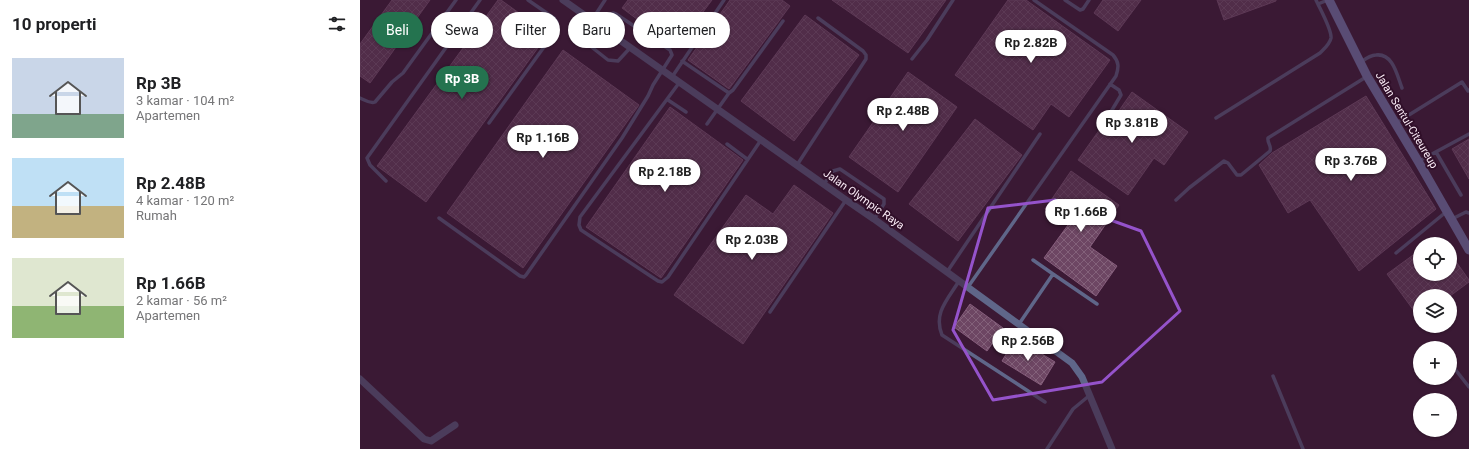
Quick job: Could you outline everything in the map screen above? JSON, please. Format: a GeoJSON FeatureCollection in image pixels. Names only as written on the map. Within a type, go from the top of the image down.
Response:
{"type":"FeatureCollection","features":[{"type":"Feature","properties":{"kind":"street","name":"Jalan Olympic Raya"},"geometry":{"type":"LineString","coordinates":[[563,0],[580,12]]}},
{"type":"Feature","properties":{"kind":"street","name":"Jalan Sentul-Citeureup"},"geometry":{"type":"LineString","coordinates":[[1329,0],[1367,76],[1396,123],[1469,250]]}},
{"type":"Feature","properties":{"kind":"street","name":"Jalan Olympic Raya"},"geometry":{"type":"LineString","coordinates":[[625,44],[846,200],[874,218],[1072,363],[1082,377],[1112,449]]}},
{"type":"Feature","properties":{"kind":"street"},"geometry":{"type":"LineString","coordinates":[[360,379],[424,439],[432,441],[455,426]]}},
{"type":"Feature","properties":{"kind":"lane"},"geometry":{"type":"LineString","coordinates":[[360,98],[372,103],[375,102],[392,82],[404,73],[456,0]]}},
{"type":"Feature","properties":{"kind":"lane"},"geometry":{"type":"LineString","coordinates":[[386,181],[370,165],[367,158],[480,0]]}},
{"type":"Feature","properties":{"kind":"lane"},"geometry":{"type":"LineString","coordinates":[[489,124],[557,29],[557,22],[554,18],[528,0]]}},
{"type":"Feature","properties":{"kind":"lane"},"geometry":{"type":"LineString","coordinates":[[597,12],[604,2],[598,0]]}},
{"type":"Feature","properties":{"kind":"lane"},"geometry":{"type":"LineString","coordinates":[[671,78],[724,0]]}},
{"type":"Feature","properties":{"kind":"lane"},"geometry":{"type":"LineString","coordinates":[[912,59],[927,40],[953,0]]}},
{"type":"Feature","properties":{"kind":"lane"},"geometry":{"type":"LineString","coordinates":[[968,287],[1116,76],[1119,67],[1113,55],[1034,0]]}},
{"type":"Feature","properties":{"kind":"lane"},"geometry":{"type":"LineString","coordinates":[[1065,0],[1080,10],[1083,9],[1089,0]]}},
{"type":"Feature","properties":{"kind":"lane"},"geometry":{"type":"LineString","coordinates":[[1216,118],[1324,49],[1331,40],[1331,36],[1316,0]]}},
{"type":"Feature","properties":{"kind":"lane"},"geometry":{"type":"LineString","coordinates":[[1318,4],[1329,0]]}},
{"type":"Feature","properties":{"kind":"lane"},"geometry":{"type":"LineString","coordinates":[[797,165],[866,59],[866,55],[863,50],[818,18]]}},
{"type":"Feature","properties":{"kind":"lane"},"geometry":{"type":"LineString","coordinates":[[439,218],[520,276],[524,276],[622,138],[672,55],[670,50],[625,20]]}},
{"type":"Feature","properties":{"kind":"lane"},"geometry":{"type":"LineString","coordinates":[[707,124],[729,93],[734,90],[782,21]]}},
{"type":"Feature","properties":{"kind":"lane"},"geometry":{"type":"LineString","coordinates":[[593,48],[608,60],[618,61],[630,48]]}},
{"type":"Feature","properties":{"kind":"lane"},"geometry":{"type":"LineString","coordinates":[[1360,62],[1374,54],[1386,57],[1392,62],[1402,88]]}},
{"type":"Feature","properties":{"kind":"lane"},"geometry":{"type":"LineString","coordinates":[[682,61],[729,93]]}},
{"type":"Feature","properties":{"kind":"lane"},"geometry":{"type":"LineString","coordinates":[[1176,200],[1224,161],[1228,163],[1237,175],[1241,175],[1270,152],[1268,138],[1367,76]]}},
{"type":"Feature","properties":{"kind":"lane"},"geometry":{"type":"LineString","coordinates":[[1396,123],[1462,82],[1468,91],[1469,90]]}},
{"type":"Feature","properties":{"kind":"lane"},"geometry":{"type":"LineString","coordinates":[[679,83],[668,100],[580,217],[579,225],[581,230],[658,281],[662,282],[668,277],[761,140]]}},
{"type":"Feature","properties":{"kind":"lane"},"geometry":{"type":"LineString","coordinates":[[1109,115],[1121,95],[1119,90],[1110,84]]}},
{"type":"Feature","properties":{"kind":"lane"},"geometry":{"type":"LineString","coordinates":[[668,100],[686,112]]}},
{"type":"Feature","properties":{"kind":"lane"},"geometry":{"type":"LineString","coordinates":[[947,272],[1040,134]]}},
{"type":"Feature","properties":{"kind":"lane"},"geometry":{"type":"LineString","coordinates":[[1418,161],[1469,134]]}},
{"type":"Feature","properties":{"kind":"lane"},"geometry":{"type":"LineString","coordinates":[[727,144],[747,159]]}},
{"type":"Feature","properties":{"kind":"lane"},"geometry":{"type":"LineString","coordinates":[[1436,152],[1461,195]]}},
{"type":"Feature","properties":{"kind":"lane"},"geometry":{"type":"LineString","coordinates":[[824,184],[833,171],[840,169],[884,199],[884,204],[874,218]]}},
{"type":"Feature","properties":{"kind":"lane"},"geometry":{"type":"LineString","coordinates":[[770,312],[846,200]]}},
{"type":"Feature","properties":{"kind":"lane"},"geometry":{"type":"LineString","coordinates":[[1396,253],[1450,216],[1466,212],[1469,213]]}},
{"type":"Feature","properties":{"kind":"lane"},"geometry":{"type":"LineString","coordinates":[[1033,260],[1097,304]]}},
{"type":"Feature","properties":{"kind":"lane"},"geometry":{"type":"LineString","coordinates":[[1019,325],[1053,274]]}},
{"type":"Feature","properties":{"kind":"lane"},"geometry":{"type":"LineString","coordinates":[[959,280],[942,308],[939,316],[939,324],[942,335],[1045,402]]}},
{"type":"Feature","properties":{"kind":"lane"},"geometry":{"type":"LineString","coordinates":[[1457,372],[1469,387]]}},
{"type":"Feature","properties":{"kind":"lane"},"geometry":{"type":"LineString","coordinates":[[1273,376],[1303,449]]}},
{"type":"Feature","properties":{"kind":"lane"},"geometry":{"type":"LineString","coordinates":[[1047,449],[1073,410],[1090,395]]}},
{"type":"Feature","properties":{"kind":"highlighted area"},"geometry":{"type":"Polygon","coordinates":[[[1055,200],[1141,231],[1180,311],[1102,382],[993,400],[953,330],[988,208],[1055,200]]]}},
{"type":"Feature","properties":{"kind":"building"},"geometry":{"type":"Polygon","coordinates":[[[392,0],[430,0],[421,12],[383,12],[392,0]]]}},
{"type":"Feature","properties":{"kind":"building"},"geometry":{"type":"Polygon","coordinates":[[[498,0],[501,0],[518,12],[501,12],[501,48],[538,48],[426,202],[377,166],[463,48],[493,48],[493,12],[489,12],[498,0]]]}},
{"type":"Feature","properties":{"kind":"building"},"geometry":{"type":"Polygon","coordinates":[[[628,0],[712,0],[703,12],[633,12],[633,16],[622,8],[628,0]]]}},
{"type":"Feature","properties":{"kind":"building"},"geometry":{"type":"Polygon","coordinates":[[[730,0],[782,0],[790,6],[729,89],[688,60],[696,48],[730,48],[730,12],[722,12],[730,0]]]}},
{"type":"Feature","properties":{"kind":"building"},"geometry":{"type":"Polygon","coordinates":[[[832,0],[946,0],[908,53],[832,0]]]}},
{"type":"Feature","properties":{"kind":"building"},"geometry":{"type":"Polygon","coordinates":[[[1008,0],[1026,0],[1110,60],[1069,117],[1051,104],[1033,130],[955,75],[1008,0]]]}},
{"type":"Feature","properties":{"kind":"building"},"geometry":{"type":"Polygon","coordinates":[[[1103,0],[1141,0],[1118,31],[1094,13],[1103,0]]]}},
{"type":"Feature","properties":{"kind":"building"},"geometry":{"type":"Polygon","coordinates":[[[1217,0],[1276,0],[1276,1],[1224,20],[1217,0]]]}},
{"type":"Feature","properties":{"kind":"building"},"geometry":{"type":"Polygon","coordinates":[[[805,15],[859,55],[794,141],[741,101],[805,15]]]}},
{"type":"Feature","properties":{"kind":"building"},"geometry":{"type":"Polygon","coordinates":[[[372,28],[372,48],[395,48],[370,83],[360,76],[360,44],[372,28]]]}},
{"type":"Feature","properties":{"kind":"building"},"geometry":{"type":"Polygon","coordinates":[[[563,50],[639,105],[523,268],[447,213],[563,50]]]}},
{"type":"Feature","properties":{"kind":"building"},"geometry":{"type":"Polygon","coordinates":[[[908,72],[957,107],[898,192],[849,157],[908,72]]]}},
{"type":"Feature","properties":{"kind":"building"},"geometry":{"type":"Polygon","coordinates":[[[1132,92],[1188,132],[1164,165],[1154,158],[1128,195],[1078,160],[1100,129],[1104,132],[1132,92]]]}},
{"type":"Feature","properties":{"kind":"building"},"geometry":{"type":"Polygon","coordinates":[[[1366,96],[1436,209],[1359,271],[1310,200],[1288,213],[1259,165],[1272,153],[1366,96]]]}},
{"type":"Feature","properties":{"kind":"building"},"geometry":{"type":"Polygon","coordinates":[[[670,107],[743,160],[661,278],[586,227],[670,107]]]}},
{"type":"Feature","properties":{"kind":"building"},"geometry":{"type":"Polygon","coordinates":[[[975,119],[1022,155],[958,241],[909,204],[975,119]]]}},
{"type":"Feature","properties":{"kind":"building"},"geometry":{"type":"Polygon","coordinates":[[[1469,139],[1469,179],[1452,149],[1469,139]]]}},
{"type":"Feature","properties":{"kind":"building"},"geometry":{"type":"Polygon","coordinates":[[[1071,171],[1119,205],[1090,247],[1117,266],[1096,296],[1044,258],[1068,225],[1045,209],[1071,171]]]}},
{"type":"Feature","properties":{"kind":"building"},"geometry":{"type":"Polygon","coordinates":[[[794,185],[833,213],[743,344],[674,295],[746,195],[773,214],[794,185]]]}},
{"type":"Feature","properties":{"kind":"building"},"geometry":{"type":"Polygon","coordinates":[[[1413,255],[1413,281],[1457,281],[1457,263],[1469,282],[1457,291],[1457,289],[1413,289],[1413,309],[1387,274],[1413,255]]]}},
{"type":"Feature","properties":{"kind":"building"},"geometry":{"type":"Polygon","coordinates":[[[970,304],[1003,328],[987,351],[954,327],[970,304]]]}},
{"type":"Feature","properties":{"kind":"building"},"geometry":{"type":"Polygon","coordinates":[[[1016,338],[1055,362],[1041,385],[1002,361],[1016,338]]]}}]}
